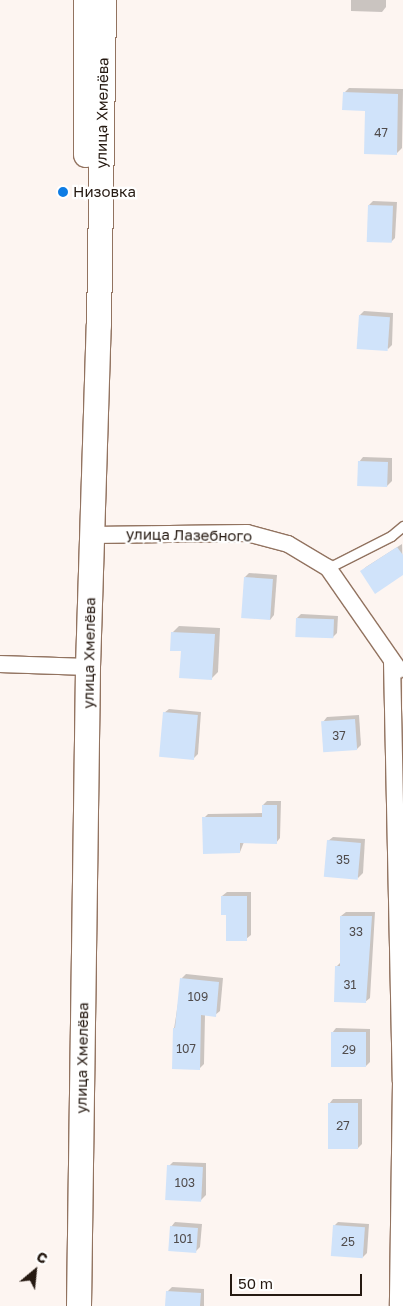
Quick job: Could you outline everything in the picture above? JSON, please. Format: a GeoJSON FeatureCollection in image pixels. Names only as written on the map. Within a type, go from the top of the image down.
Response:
{"type":"FeatureCollection","features":[{"type":"Feature","properties":{"kind":"main road"},"geometry":{"type":"LineString","coordinates":[[86,0],[87,433],[91,534]]}},
{"type":"Feature","properties":{"kind":"main road","name":"улица Хмелёва"},"geometry":{"type":"LineString","coordinates":[[79,1306],[88,667],[99,325],[104,0]]}},
{"type":"Feature","properties":{"kind":"street","name":"улица Лазебного"},"geometry":{"type":"LineString","coordinates":[[91,534],[247,533],[288,544],[328,568],[403,676]]}},
{"type":"Feature","properties":{"kind":"street"},"geometry":{"type":"LineString","coordinates":[[392,661],[402,1083],[398,1306]]}},
{"type":"Feature","properties":{"kind":"street"},"geometry":{"type":"LineString","coordinates":[[0,664],[88,667]]}},
{"type":"Feature","properties":{"kind":"lane"},"geometry":{"type":"LineString","coordinates":[[328,568],[391,536],[403,526]]}},
{"type":"Feature","properties":{"kind":"building"},"geometry":{"type":"Polygon","coordinates":[[[343,92],[398,94],[397,155],[364,154],[365,111],[342,110],[343,92]]]}},
{"type":"Feature","properties":{"kind":"building"},"geometry":{"type":"Polygon","coordinates":[[[368,205],[393,206],[392,243],[367,242],[368,205]]]}},
{"type":"Feature","properties":{"kind":"building"},"geometry":{"type":"Polygon","coordinates":[[[359,315],[390,317],[388,351],[357,349],[359,315]]]}},
{"type":"Feature","properties":{"kind":"building"},"geometry":{"type":"Polygon","coordinates":[[[358,461],[388,462],[387,487],[357,486],[358,461]]]}},
{"type":"Feature","properties":{"kind":"building"},"geometry":{"type":"Polygon","coordinates":[[[397,547],[403,555],[403,575],[375,594],[360,571],[397,547]]]}},
{"type":"Feature","properties":{"kind":"building"},"geometry":{"type":"Polygon","coordinates":[[[244,577],[273,579],[270,620],[241,618],[244,577]]]}},
{"type":"Feature","properties":{"kind":"building"},"geometry":{"type":"Polygon","coordinates":[[[296,618],[334,619],[333,638],[295,637],[296,618]]]}},
{"type":"Feature","properties":{"kind":"building"},"geometry":{"type":"Polygon","coordinates":[[[171,632],[215,634],[212,680],[179,678],[181,651],[170,651],[171,632]]]}},
{"type":"Feature","properties":{"kind":"building"},"geometry":{"type":"Polygon","coordinates":[[[163,712],[198,715],[194,760],[159,757],[163,712]]]}},
{"type":"Feature","properties":{"kind":"building"},"geometry":{"type":"Polygon","coordinates":[[[355,719],[357,750],[323,752],[321,721],[355,719]]]}},
{"type":"Feature","properties":{"kind":"building"},"geometry":{"type":"Polygon","coordinates":[[[262,805],[277,805],[277,844],[240,843],[240,853],[203,854],[202,817],[262,817],[262,805]]]}},
{"type":"Feature","properties":{"kind":"building"},"geometry":{"type":"Polygon","coordinates":[[[327,840],[361,843],[358,880],[324,877],[327,840]]]}},
{"type":"Feature","properties":{"kind":"building"},"geometry":{"type":"Polygon","coordinates":[[[221,896],[247,896],[247,941],[226,941],[226,915],[221,915],[221,896]]]}},
{"type":"Feature","properties":{"kind":"building"},"geometry":{"type":"Polygon","coordinates":[[[340,916],[372,916],[366,1003],[334,1002],[335,966],[340,966],[340,916]]]}},
{"type":"Feature","properties":{"kind":"building"},"geometry":{"type":"Polygon","coordinates":[[[180,978],[219,982],[216,1017],[201,1015],[200,1070],[172,1069],[173,1028],[175,1028],[180,978]]]}},
{"type":"Feature","properties":{"kind":"building"},"geometry":{"type":"Polygon","coordinates":[[[331,1032],[366,1032],[366,1067],[331,1067],[331,1032]]]}},
{"type":"Feature","properties":{"kind":"building"},"geometry":{"type":"Polygon","coordinates":[[[328,1103],[358,1103],[358,1149],[328,1149],[328,1103]]]}},
{"type":"Feature","properties":{"kind":"building"},"geometry":{"type":"Polygon","coordinates":[[[167,1165],[203,1167],[201,1202],[165,1200],[167,1165]]]}},
{"type":"Feature","properties":{"kind":"building"},"geometry":{"type":"Polygon","coordinates":[[[333,1225],[365,1227],[363,1258],[331,1256],[333,1225]]]}},
{"type":"Feature","properties":{"kind":"building"},"geometry":{"type":"Polygon","coordinates":[[[170,1226],[198,1228],[196,1253],[168,1251],[170,1226]]]}},
{"type":"Feature","properties":{"kind":"building"},"geometry":{"type":"Polygon","coordinates":[[[166,1291],[201,1293],[200,1306],[165,1306],[166,1291]]]}},
{"type":"Feature","properties":{"kind":"place","name":"Низовка"},"geometry":{"type":"Point","coordinates":[63,192]}}]}
